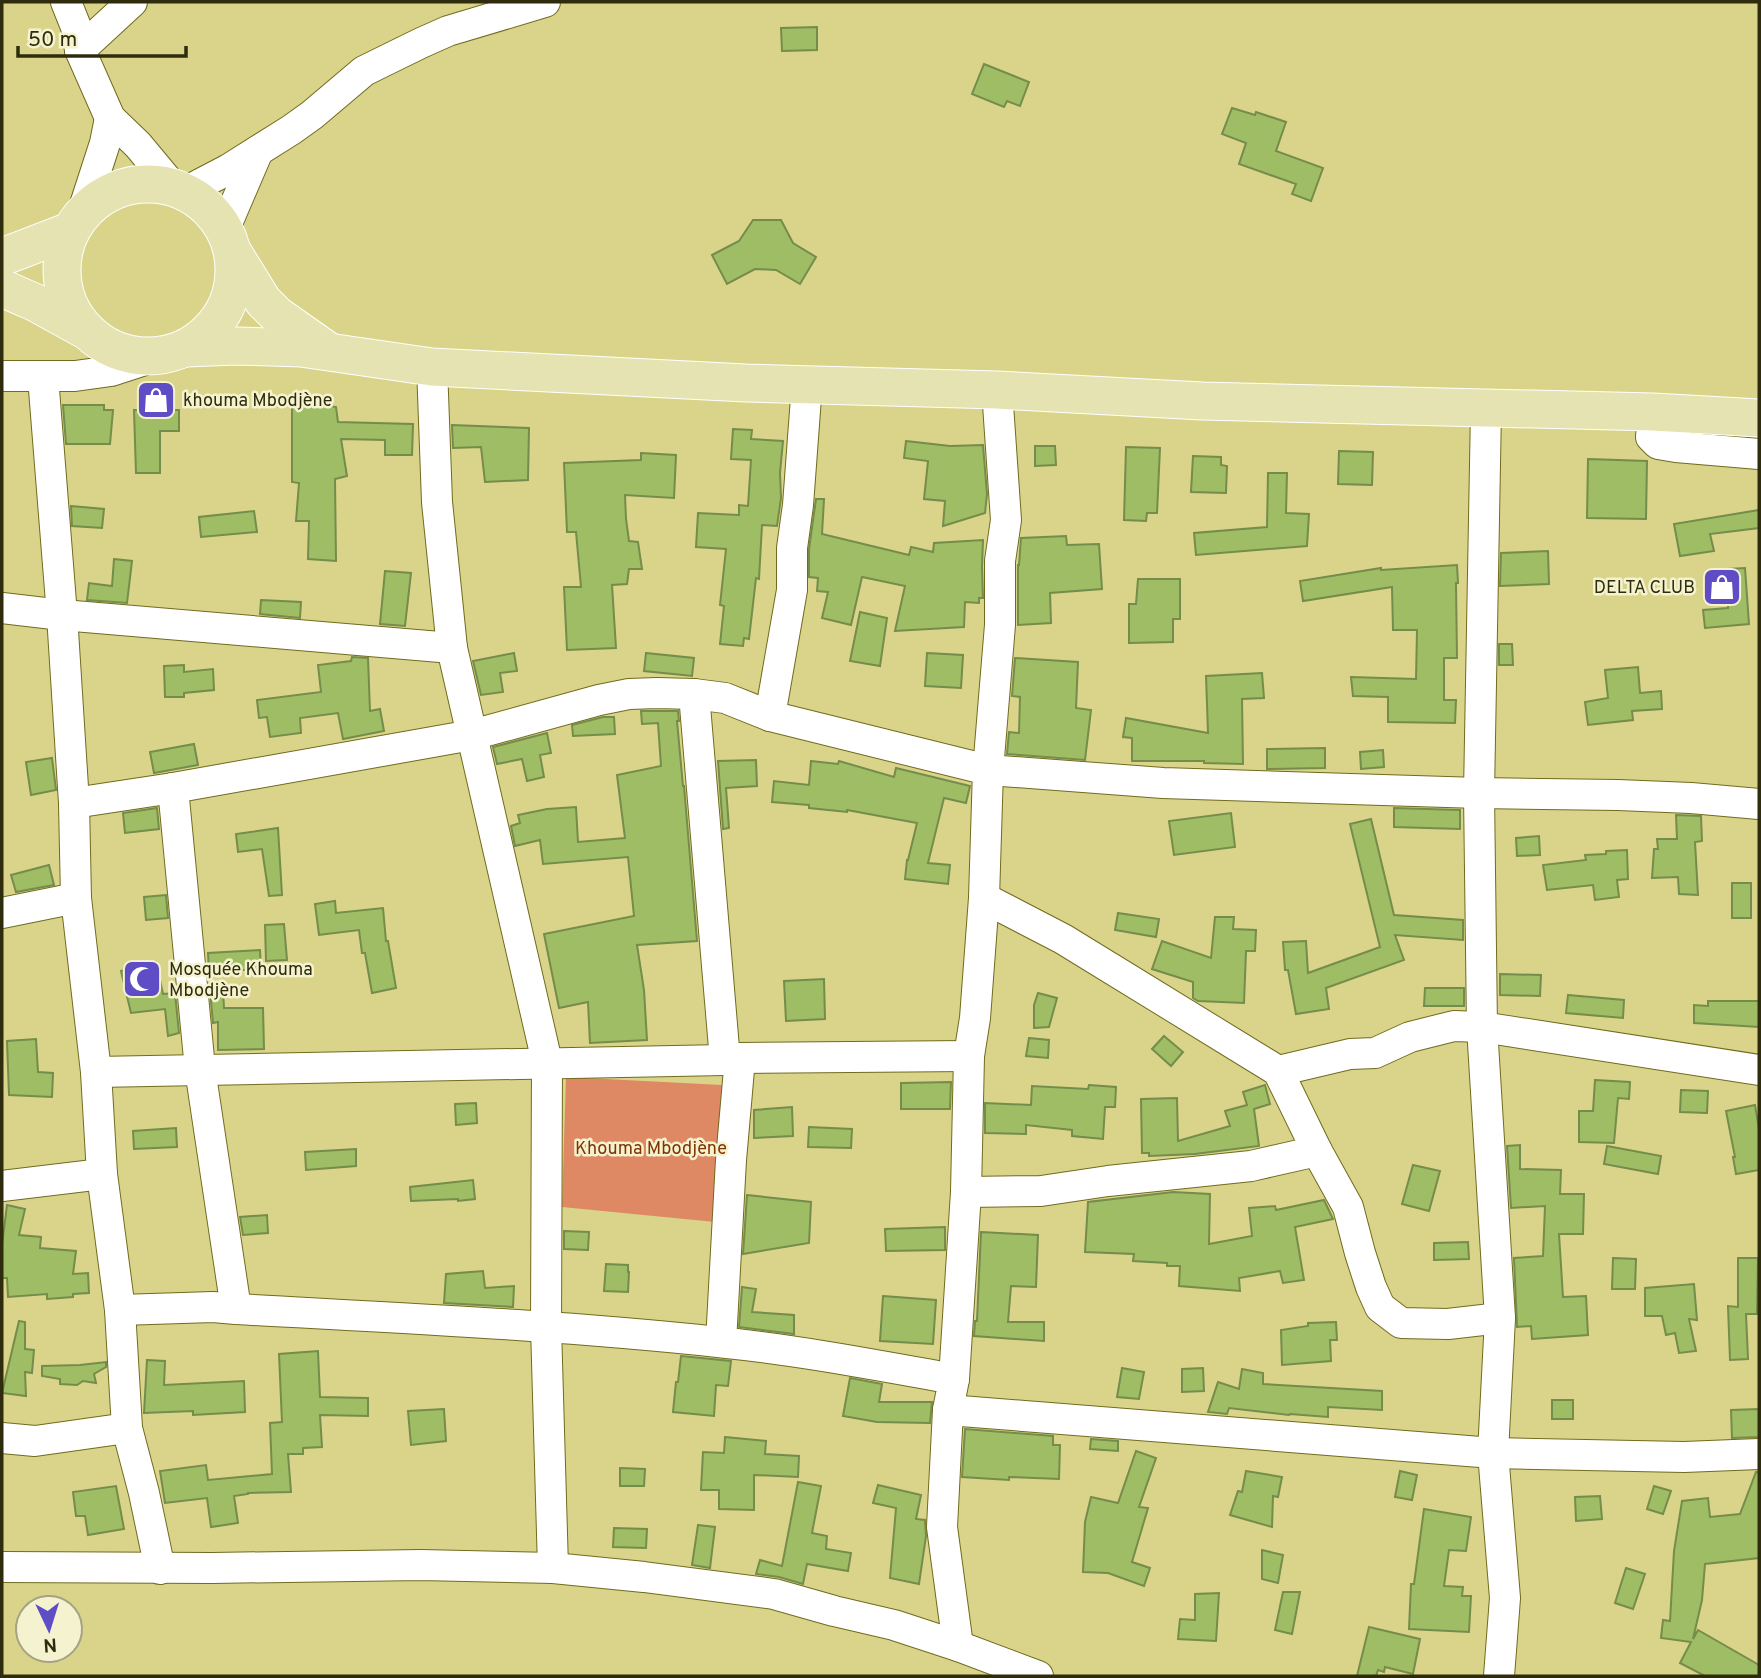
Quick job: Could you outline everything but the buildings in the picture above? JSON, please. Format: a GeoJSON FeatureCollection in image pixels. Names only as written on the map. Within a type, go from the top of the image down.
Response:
{"type":"FeatureCollection","features":[{"type":"Feature","properties":{"kind":"main road"},"geometry":{"type":"LineString","coordinates":[[2,257],[76,222],[101,198],[124,187],[148,183],[179,189],[208,207],[263,301],[277,315],[328,351]]}},
{"type":"Feature","properties":{"kind":"main road"},"geometry":{"type":"LineString","coordinates":[[76,222],[61,265],[67,300],[86,330]]}},
{"type":"Feature","properties":{"kind":"main road"},"geometry":{"type":"LineString","coordinates":[[171,352],[209,332],[226,309],[234,282],[229,241]]}},
{"type":"Feature","properties":{"kind":"main road"},"geometry":{"type":"LineString","coordinates":[[2,288],[86,330],[107,346],[131,355],[269,346],[328,351],[432,367],[746,383],[997,390],[1202,401],[1653,412],[1759,418]]}},
{"type":"Feature","properties":{"kind":"street"},"geometry":{"type":"LineString","coordinates":[[66,2],[76,27],[80,50],[110,118],[179,189],[229,169],[258,151],[312,115],[364,71],[448,31],[545,2]]}},
{"type":"Feature","properties":{"kind":"street"},"geometry":{"type":"LineString","coordinates":[[80,50],[132,2]]}},
{"type":"Feature","properties":{"kind":"street"},"geometry":{"type":"LineString","coordinates":[[76,222],[102,151],[110,118]]}},
{"type":"Feature","properties":{"kind":"street"},"geometry":{"type":"LineString","coordinates":[[229,241],[258,151]]}},
{"type":"Feature","properties":{"kind":"street"},"geometry":{"type":"LineString","coordinates":[[2,376],[75,376],[111,371],[171,352]]}},
{"type":"Feature","properties":{"kind":"street"},"geometry":{"type":"LineString","coordinates":[[432,367],[437,502],[453,648],[547,1062],[546,1327],[554,1568]]}},
{"type":"Feature","properties":{"kind":"street"},"geometry":{"type":"LineString","coordinates":[[43,377],[74,803],[76,898],[96,1072],[102,1174],[120,1310],[127,1428],[160,1569]]}},
{"type":"Feature","properties":{"kind":"street"},"geometry":{"type":"LineString","coordinates":[[770,716],[792,590],[792,548],[807,384]]}},
{"type":"Feature","properties":{"kind":"street"},"geometry":{"type":"LineString","coordinates":[[958,1646],[942,1527],[948,1410],[954,1378],[966,1192],[969,1056],[975,1018],[984,898],[988,770],[1000,625],[1000,561],[1006,520],[997,390]]}},
{"type":"Feature","properties":{"kind":"street"},"geometry":{"type":"LineString","coordinates":[[1486,409],[1479,793],[1482,1027],[1500,1318],[1493,1453],[1505,1598],[1508,1674]]}},
{"type":"Feature","properties":{"kind":"street"},"geometry":{"type":"LineString","coordinates":[[1653,412],[1651,437],[1658,444],[1759,454]]}},
{"type":"Feature","properties":{"kind":"street"},"geometry":{"type":"LineString","coordinates":[[2,608],[453,648]]}},
{"type":"Feature","properties":{"kind":"street"},"geometry":{"type":"LineString","coordinates":[[74,803],[472,736],[598,700],[629,694],[694,694],[725,698],[770,716],[988,770],[1163,783],[1618,795],[1759,804]]}},
{"type":"Feature","properties":{"kind":"street"},"geometry":{"type":"LineString","coordinates":[[694,694],[733,1059],[731,1160],[721,1342]]}},
{"type":"Feature","properties":{"kind":"street"},"geometry":{"type":"LineString","coordinates":[[173,788],[200,1069],[236,1310]]}},
{"type":"Feature","properties":{"kind":"street"},"geometry":{"type":"LineString","coordinates":[[2,913],[76,898]]}},
{"type":"Feature","properties":{"kind":"street"},"geometry":{"type":"LineString","coordinates":[[984,898],[1063,939],[1278,1071],[1348,1207],[1363,1264],[1380,1307],[1401,1324],[1448,1324],[1500,1318]]}},
{"type":"Feature","properties":{"kind":"street"},"geometry":{"type":"LineString","coordinates":[[1278,1071],[1350,1054],[1375,1053],[1410,1037],[1454,1026],[1482,1027],[1759,1070]]}},
{"type":"Feature","properties":{"kind":"street"},"geometry":{"type":"LineString","coordinates":[[96,1072],[969,1056]]}},
{"type":"Feature","properties":{"kind":"street"},"geometry":{"type":"LineString","coordinates":[[966,1192],[1041,1191],[1251,1166],[1317,1151]]}},
{"type":"Feature","properties":{"kind":"street"},"geometry":{"type":"LineString","coordinates":[[2,1186],[102,1174]]}},
{"type":"Feature","properties":{"kind":"street"},"geometry":{"type":"LineString","coordinates":[[120,1310],[213,1307],[546,1327],[721,1342],[954,1378]]}},
{"type":"Feature","properties":{"kind":"street"},"geometry":{"type":"LineString","coordinates":[[948,1410],[1493,1453],[1684,1457],[1759,1454]]}},
{"type":"Feature","properties":{"kind":"street"},"geometry":{"type":"LineString","coordinates":[[2,1438],[35,1441],[127,1428]]}},
{"type":"Feature","properties":{"kind":"street"},"geometry":{"type":"LineString","coordinates":[[2,1567],[160,1569],[342,1565],[554,1568],[644,1577],[774,1594],[894,1625],[1038,1676]]}},
{"type":"Feature","properties":{"kind":"green space","name":"Khouma Mbodjène"},"geometry":{"type":"Polygon","coordinates":[[[566,1077],[722,1085],[715,1222],[562,1207],[566,1077]]]}},
{"type":"Feature","properties":{"kind":"place","name":"khouma Mbodjène"},"geometry":{"type":"Point","coordinates":[156,400]}},
{"type":"Feature","properties":{"kind":"place","name":"DELTA CLUB"},"geometry":{"type":"Point","coordinates":[1722,587]}},
{"type":"Feature","properties":{"kind":"place","name":"Mosquée Khouma Mbodjène"},"geometry":{"type":"Point","coordinates":[142,979]}}]}
